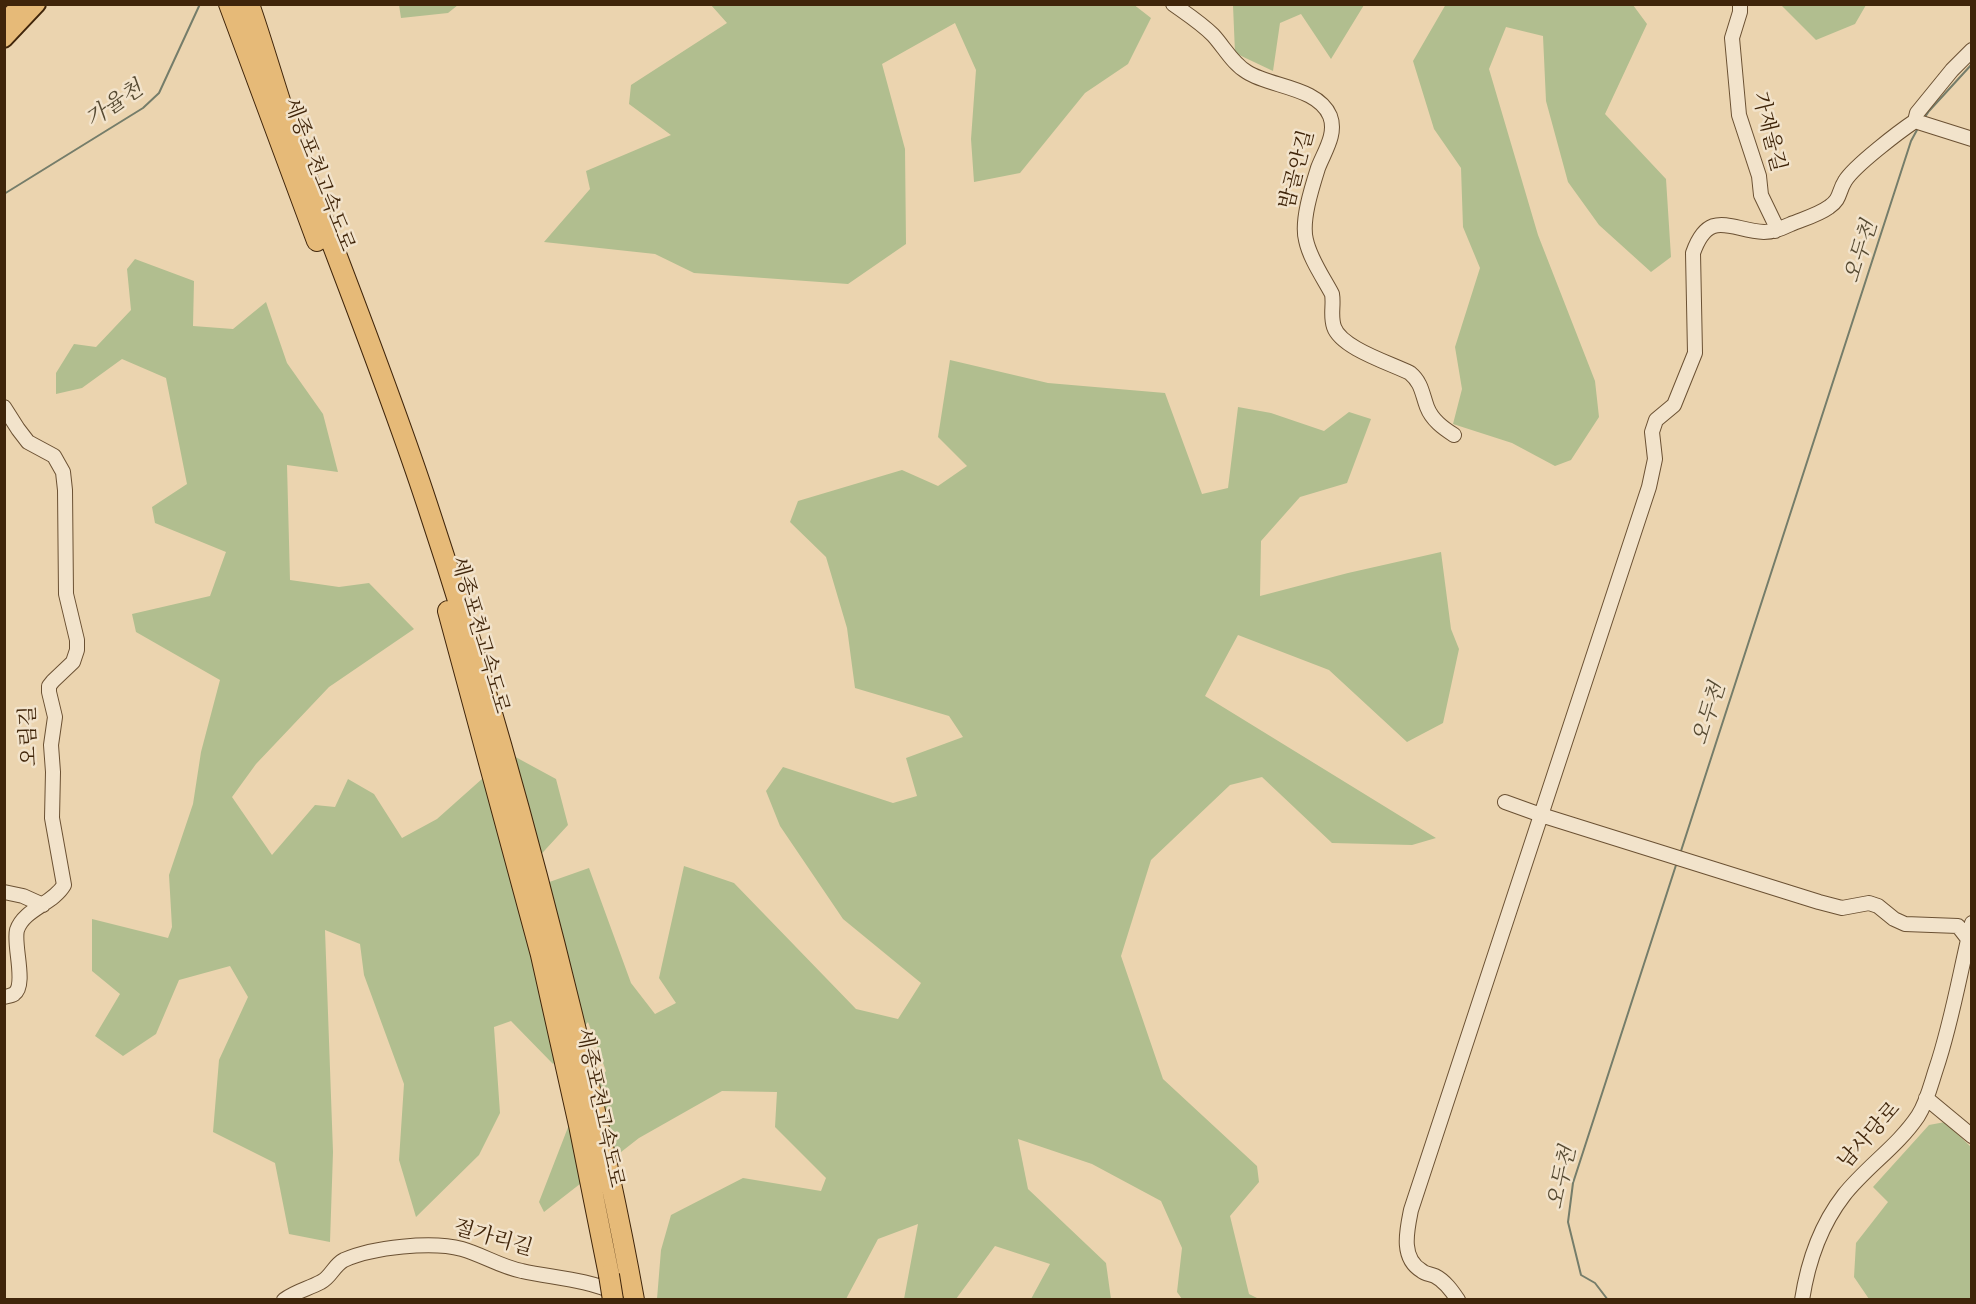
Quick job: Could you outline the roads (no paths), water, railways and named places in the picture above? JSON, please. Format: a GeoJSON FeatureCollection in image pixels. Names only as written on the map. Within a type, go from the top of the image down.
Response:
{"type":"FeatureCollection","features":[{"type":"Feature","properties":{"kind":"highway","name":"세종포천고속도로"},"geometry":{"type":"LineString","coordinates":[[229,4],[380,403],[441,584],[542,955],[579,1125],[613,1299]]}},
{"type":"Feature","properties":{"kind":"highway","name":"세종포천고속도로"},"geometry":{"type":"LineString","coordinates":[[252,13],[281,105],[375,355],[423,492],[497,726],[525,827],[578,1041],[604,1151],[632,1296]]}},
{"type":"Feature","properties":{"kind":"main road"},"geometry":{"type":"LineString","coordinates":[[4,21],[21,4]]}},
{"type":"Feature","properties":{"kind":"main road"},"geometry":{"type":"LineString","coordinates":[[4,39],[37,4]]}},
{"type":"Feature","properties":{"kind":"street","name":"밤골안길"},"geometry":{"type":"LineString","coordinates":[[1173,4],[1212,34],[1246,72],[1259,79],[1304,94],[1326,110],[1332,126],[1331,137],[1313,185],[1305,225],[1310,251],[1332,294],[1333,325],[1338,335],[1348,344],[1416,378],[1422,387],[1428,409],[1434,420],[1454,435]]}},
{"type":"Feature","properties":{"kind":"street","name":"가재울길"},"geometry":{"type":"LineString","coordinates":[[1740,4],[1740,12],[1732,38],[1739,115],[1759,176],[1761,195],[1775,224],[1775,231]]}},
{"type":"Feature","properties":{"kind":"street"},"geometry":{"type":"LineString","coordinates":[[1458,1299],[1436,1277],[1420,1271],[1410,1257],[1405,1238],[1411,1210],[1649,486],[1654,459],[1652,432],[1656,420],[1674,405],[1695,353],[1693,253],[1698,238],[1710,226],[1725,224],[1765,232],[1775,231],[1828,208],[1839,198],[1845,181],[1852,173],[1899,131],[1915,121],[1917,113],[1971,50]]}},
{"type":"Feature","properties":{"kind":"street"},"geometry":{"type":"LineString","coordinates":[[1915,121],[1971,139]]}},
{"type":"Feature","properties":{"kind":"street","name":"오림길"},"geometry":{"type":"LineString","coordinates":[[4,407],[28,442],[54,456],[63,472],[66,594],[77,640],[73,662],[49,686],[55,717],[51,745],[52,818],[64,885],[51,900],[21,921],[10,942],[20,981],[14,994],[4,997]]}},
{"type":"Feature","properties":{"kind":"street"},"geometry":{"type":"LineString","coordinates":[[1505,802],[1540,815],[1842,908],[1869,903],[1878,906],[1894,919],[1905,924],[1958,926],[1968,939]]}},
{"type":"Feature","properties":{"kind":"street"},"geometry":{"type":"LineString","coordinates":[[4,892],[23,896],[43,905]]}},
{"type":"Feature","properties":{"kind":"street","name":"남사당로"},"geometry":{"type":"LineString","coordinates":[[1802,1299],[1805,1279],[1821,1230],[1844,1195],[1919,1115],[1942,1051],[1971,923]]}},
{"type":"Feature","properties":{"kind":"street"},"geometry":{"type":"LineString","coordinates":[[1926,1098],[1971,1136]]}},
{"type":"Feature","properties":{"kind":"street","name":"절가리길"},"geometry":{"type":"LineString","coordinates":[[284,1299],[293,1293],[323,1282],[342,1261],[374,1252],[421,1245],[464,1250],[504,1267],[567,1278],[632,1296]]}},
{"type":"Feature","properties":{"kind":"waterway","name":"가율천"},"geometry":{"type":"LineString","coordinates":[[4,194],[143,108],[159,93],[200,4]]}},
{"type":"Feature","properties":{"kind":"waterway"},"geometry":{"type":"LineString","coordinates":[[1925,117],[1972,64]]}},
{"type":"Feature","properties":{"kind":"waterway","name":"오두천"},"geometry":{"type":"LineString","coordinates":[[1680,854],[1911,141],[1917,130]]}},
{"type":"Feature","properties":{"kind":"waterway","name":"오두천"},"geometry":{"type":"LineString","coordinates":[[1608,1300],[1595,1283],[1581,1275],[1568,1222],[1573,1183],[1677,862]]}}]}
